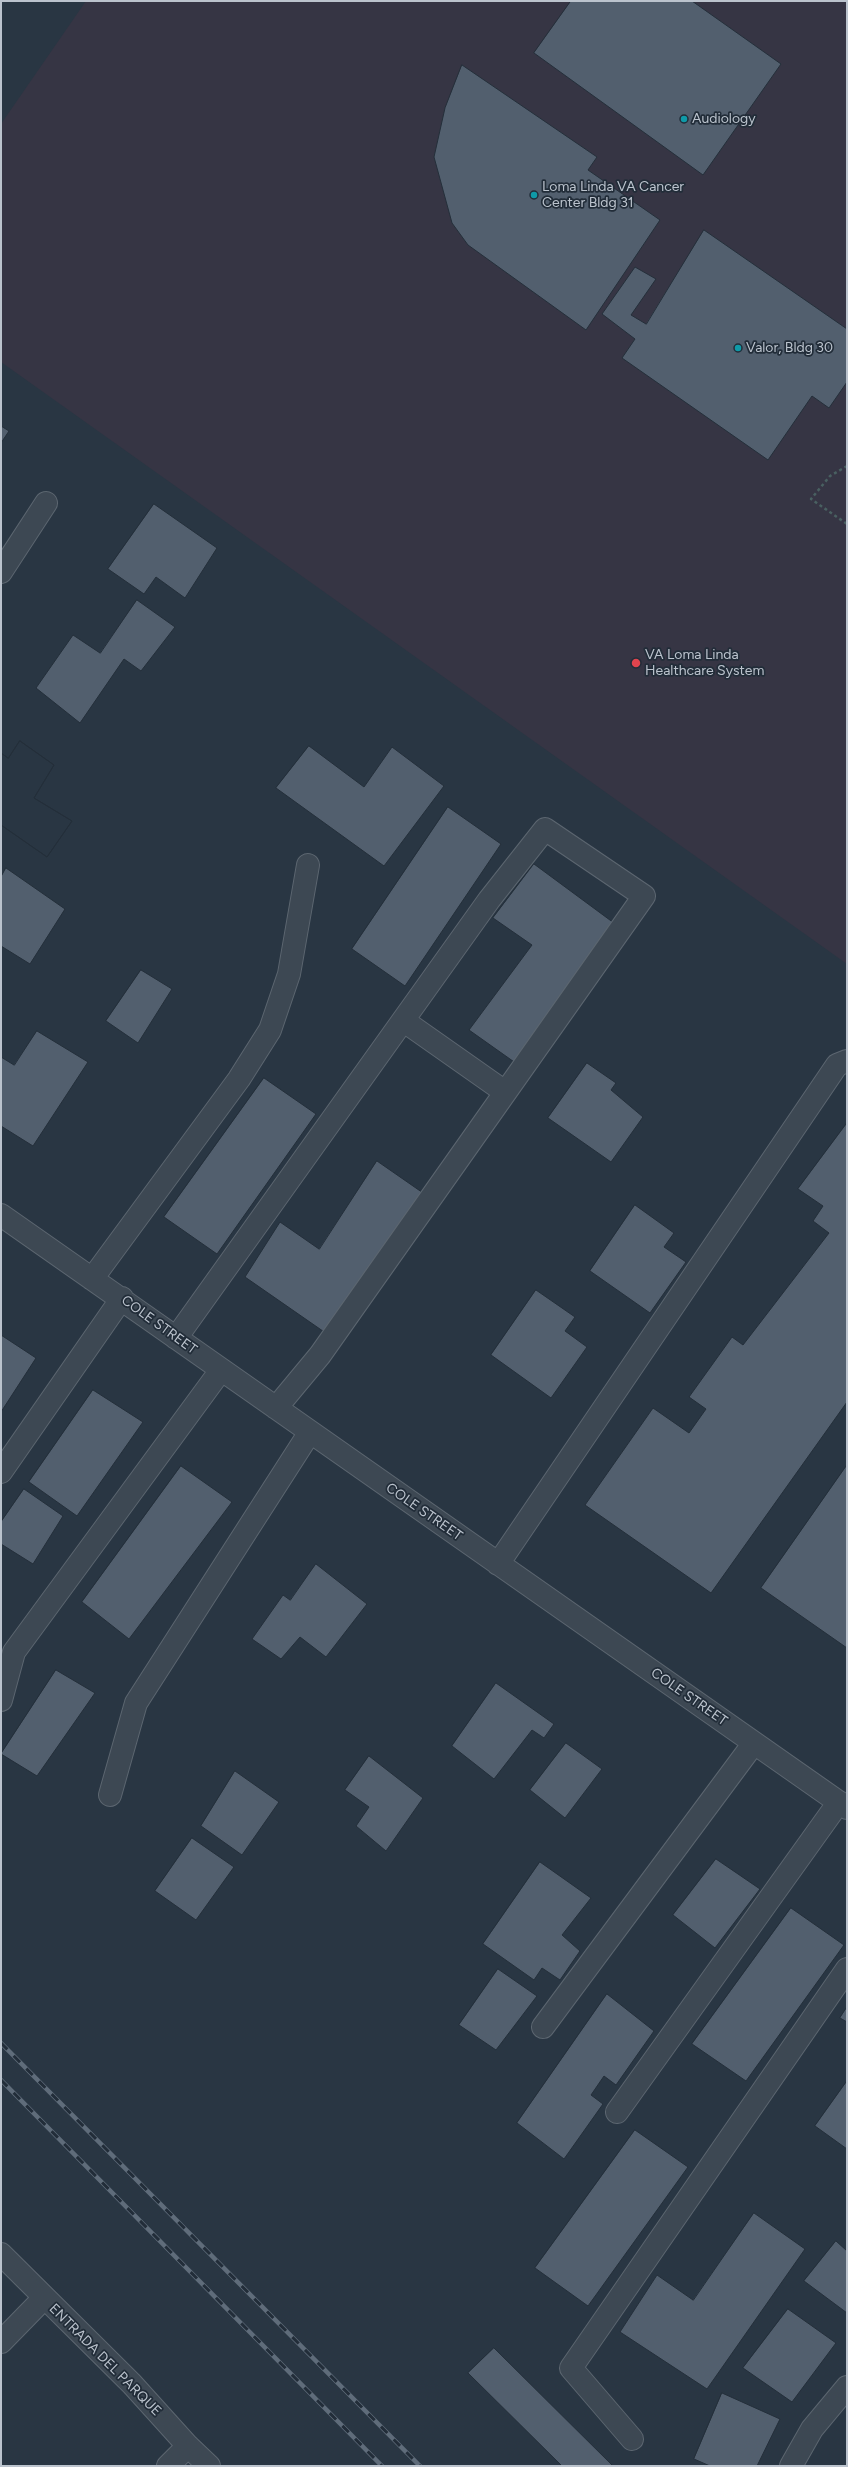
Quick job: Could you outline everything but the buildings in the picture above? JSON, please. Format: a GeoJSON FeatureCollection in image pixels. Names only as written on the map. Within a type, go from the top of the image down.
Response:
{"type":"FeatureCollection","features":[{"type":"Feature","properties":{"kind":"street"},"geometry":{"type":"LineString","coordinates":[[1,572],[46,504]]}},
{"type":"Feature","properties":{"kind":"street"},"geometry":{"type":"LineString","coordinates":[[176,1338],[489,900],[545,829],[644,896],[320,1355],[276,1408]]}},
{"type":"Feature","properties":{"kind":"street"},"geometry":{"type":"LineString","coordinates":[[92,1279],[239,1079],[270,1030],[289,974],[308,865]]}},
{"type":"Feature","properties":{"kind":"street"},"geometry":{"type":"LineString","coordinates":[[404,1021],[505,1092]]}},
{"type":"Feature","properties":{"kind":"street"},"geometry":{"type":"LineString","coordinates":[[498,1564],[837,1065],[847,1061]]}},
{"type":"Feature","properties":{"kind":"street","name":"COLE STREET"},"geometry":{"type":"LineString","coordinates":[[1,1215],[92,1279],[122,1298],[221,1370],[843,1805]]}},
{"type":"Feature","properties":{"kind":"street"},"geometry":{"type":"LineString","coordinates":[[1,1472],[122,1298]]}},
{"type":"Feature","properties":{"kind":"street"},"geometry":{"type":"LineString","coordinates":[[1,1700],[14,1652],[221,1370]]}},
{"type":"Feature","properties":{"kind":"street"},"geometry":{"type":"LineString","coordinates":[[110,1795],[136,1702],[310,1432]]}},
{"type":"Feature","properties":{"kind":"street"},"geometry":{"type":"LineString","coordinates":[[543,2027],[754,1743]]}},
{"type":"Feature","properties":{"kind":"street"},"geometry":{"type":"LineString","coordinates":[[617,2112],[843,1805]]}},
{"type":"Feature","properties":{"kind":"street"},"geometry":{"type":"LineString","coordinates":[[632,2439],[571,2368],[847,1969]]}},
{"type":"Feature","properties":{"kind":"street","name":"ENTRADA DEL PARQUE"},"geometry":{"type":"LineString","coordinates":[[1,2254],[132,2384],[188,2446],[209,2466]]}},
{"type":"Feature","properties":{"kind":"street"},"geometry":{"type":"LineString","coordinates":[[1,2342],[44,2298]]}},
{"type":"Feature","properties":{"kind":"street"},"geometry":{"type":"LineString","coordinates":[[791,2466],[812,2429],[847,2387]]}},
{"type":"Feature","properties":{"kind":"street"},"geometry":{"type":"LineString","coordinates":[[168,2466],[188,2446]]}},
{"type":"Feature","properties":{"kind":"path"},"geometry":{"type":"LineString","coordinates":[[847,466],[830,476],[811,499],[847,524]]}},
{"type":"Feature","properties":{"kind":"shaded area","name":"VA Loma Linda Healthcare System"},"geometry":{"type":"Polygon","coordinates":[[[86,1],[847,1],[847,964],[1,362],[1,124],[86,1]]]}},
{"type":"Feature","properties":{"kind":"railway"},"geometry":{"type":"LineString","coordinates":[[1,2043],[420,2466]]}},
{"type":"Feature","properties":{"kind":"railway"},"geometry":{"type":"LineString","coordinates":[[1,2080],[382,2466]]}},
{"type":"Feature","properties":{"kind":"place","name":"Audiology"},"geometry":{"type":"Point","coordinates":[684,119]}},
{"type":"Feature","properties":{"kind":"place","name":"Loma Linda VA Cancer Center Bldg 31"},"geometry":{"type":"Point","coordinates":[534,195]}},
{"type":"Feature","properties":{"kind":"place","name":"Valor, Bldg 30"},"geometry":{"type":"Point","coordinates":[738,348]}},
{"type":"Feature","properties":{"kind":"place","name":"VA Loma Linda Healthcare System"},"geometry":{"type":"Point","coordinates":[636,663]}}]}
